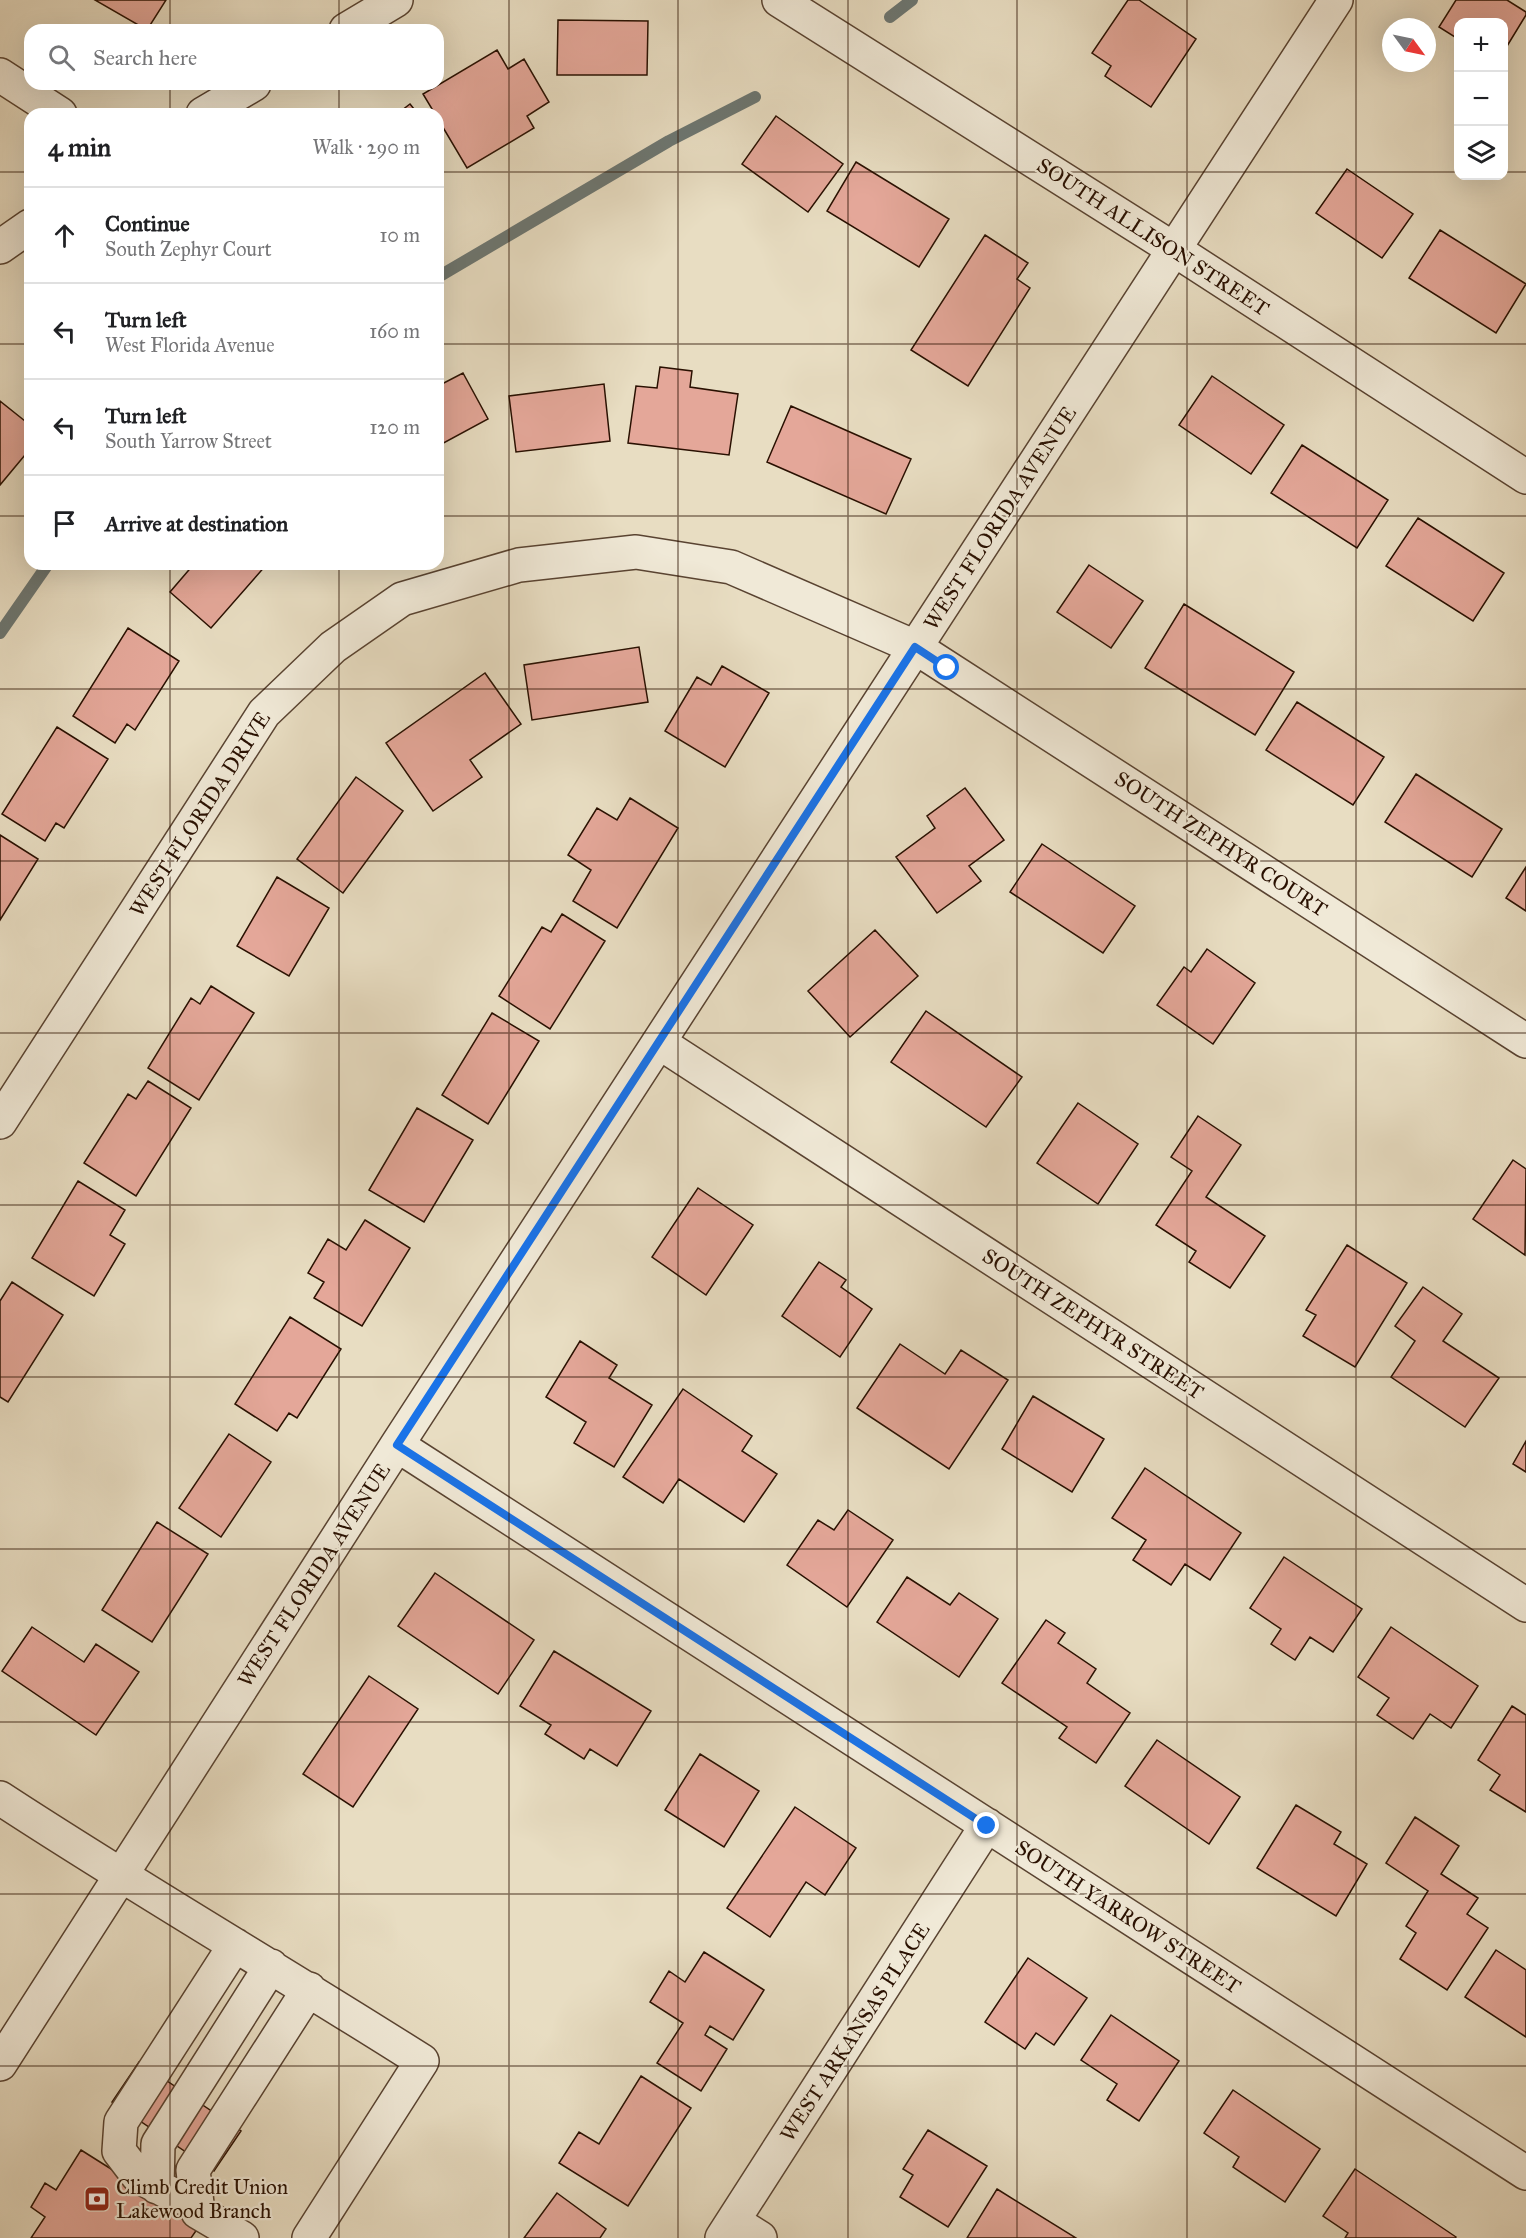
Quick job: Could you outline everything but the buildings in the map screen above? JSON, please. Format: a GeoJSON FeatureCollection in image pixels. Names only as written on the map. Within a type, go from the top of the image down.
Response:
{"type":"FeatureCollection","features":[{"type":"Feature","properties":{"kind":"street"},"geometry":{"type":"LineString","coordinates":[[356,24],[396,0]]}},
{"type":"Feature","properties":{"kind":"street","name":"SOUTH ALLISON STREET"},"geometry":{"type":"LineString","coordinates":[[779,0],[1175,250],[1526,477]]}},
{"type":"Feature","properties":{"kind":"street","name":"WEST FLORIDA AVENUE"},"geometry":{"type":"LineString","coordinates":[[0,2064],[397,1445],[1336,0]]}},
{"type":"Feature","properties":{"kind":"street"},"geometry":{"type":"LineString","coordinates":[[0,75],[51,108]]}},
{"type":"Feature","properties":{"kind":"street"},"geometry":{"type":"LineString","coordinates":[[213,108],[244,90]]}},
{"type":"Feature","properties":{"kind":"street"},"geometry":{"type":"LineString","coordinates":[[0,247],[24,230]]}},
{"type":"Feature","properties":{"kind":"street","name":"WEST FLORIDA DRIVE"},"geometry":{"type":"LineString","coordinates":[[0,1122],[264,713],[333,647],[402,599],[519,565],[636,552],[731,567],[915,647]]}},
{"type":"Feature","properties":{"kind":"street","name":"SOUTH ZEPHYR COURT"},"geometry":{"type":"LineString","coordinates":[[915,647],[1526,1041]]}},
{"type":"Feature","properties":{"kind":"street","name":"SOUTH ZEPHYR STREET"},"geometry":{"type":"LineString","coordinates":[[660,1043],[1526,1605]]}},
{"type":"Feature","properties":{"kind":"street","name":"SOUTH YARROW STREET"},"geometry":{"type":"LineString","coordinates":[[397,1445],[1526,2173]]}},
{"type":"Feature","properties":{"kind":"street"},"geometry":{"type":"LineString","coordinates":[[0,1798],[120,1877],[272,1967],[422,2061],[309,2238]]}},
{"type":"Feature","properties":{"kind":"street","name":"WEST ARKANSAS PLACE"},"geometry":{"type":"LineString","coordinates":[[728,2229],[987,1826]]}},
{"type":"Feature","properties":{"kind":"street"},"geometry":{"type":"LineString","coordinates":[[168,2193],[193,2170],[272,1967]]}},
{"type":"Feature","properties":{"kind":"street"},"geometry":{"type":"LineString","coordinates":[[168,2193],[158,2144],[272,1967]]}},
{"type":"Feature","properties":{"kind":"street"},"geometry":{"type":"LineString","coordinates":[[242,2238],[168,2193],[119,2151],[121,2122],[272,1967]]}},
{"type":"Feature","properties":{"kind":"street"},"geometry":{"type":"LineString","coordinates":[[728,2229],[760,2238]]}},
{"type":"Feature","properties":{"kind":"waterway"},"geometry":{"type":"LineString","coordinates":[[890,17],[912,0]]}},
{"type":"Feature","properties":{"kind":"waterway"},"geometry":{"type":"LineString","coordinates":[[444,273],[669,141],[755,97]]}},
{"type":"Feature","properties":{"kind":"waterway"},"geometry":{"type":"LineString","coordinates":[[0,633],[44,570]]}},
{"type":"Feature","properties":{"kind":"place","name":"Climb Credit Union Lakewood Branch"},"geometry":{"type":"Point","coordinates":[97,2199]}},
{"type":"Feature","properties":{"kind":"route"},"geometry":{"type":"LineString","coordinates":[[947,668],[915,647],[397,1445],[987,1826]]}}]}
